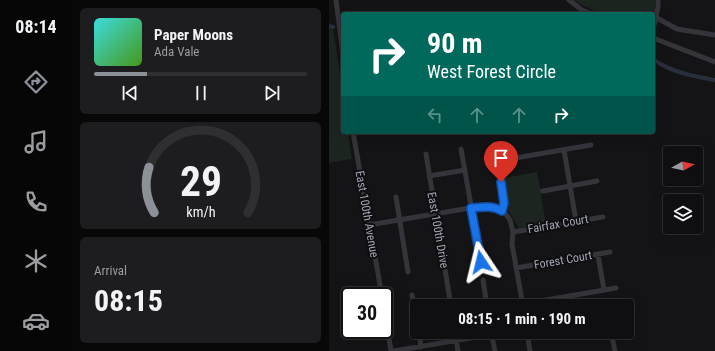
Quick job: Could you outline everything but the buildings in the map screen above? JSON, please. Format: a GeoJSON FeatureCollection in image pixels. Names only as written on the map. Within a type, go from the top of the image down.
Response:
{"type":"FeatureCollection","features":[{"type":"Feature","properties":{"kind":"street"},"geometry":{"type":"LineString","coordinates":[[336,0],[341,39]]}},
{"type":"Feature","properties":{"kind":"street"},"geometry":{"type":"LineString","coordinates":[[569,0],[586,12]]}},
{"type":"Feature","properties":{"kind":"street"},"geometry":{"type":"LineString","coordinates":[[655,24],[657,18],[658,0]]}},
{"type":"Feature","properties":{"kind":"street"},"geometry":{"type":"LineString","coordinates":[[657,18],[677,29],[715,35]]}},
{"type":"Feature","properties":{"kind":"street"},"geometry":{"type":"LineString","coordinates":[[655,39],[715,62]]}},
{"type":"Feature","properties":{"kind":"street","name":"East 100th Avenue"},"geometry":{"type":"LineString","coordinates":[[353,134],[380,287]]}},
{"type":"Feature","properties":{"kind":"street"},"geometry":{"type":"LineString","coordinates":[[495,144],[504,203],[502,211]]}},
{"type":"Feature","properties":{"kind":"street"},"geometry":{"type":"LineString","coordinates":[[497,161],[591,145]]}},
{"type":"Feature","properties":{"kind":"street"},"geometry":{"type":"LineString","coordinates":[[461,149],[481,262]]}},
{"type":"Feature","properties":{"kind":"street"},"geometry":{"type":"LineString","coordinates":[[564,150],[575,221]]}},
{"type":"Feature","properties":{"kind":"street","name":"East 100th Drive"},"geometry":{"type":"LineString","coordinates":[[426,154],[450,299]]}},
{"type":"Feature","properties":{"kind":"street"},"geometry":{"type":"LineString","coordinates":[[429,176],[465,170]]}},
{"type":"Feature","properties":{"kind":"street"},"geometry":{"type":"LineString","coordinates":[[543,191],[597,181]]}},
{"type":"Feature","properties":{"kind":"street"},"geometry":{"type":"LineString","coordinates":[[396,197],[408,272]]}},
{"type":"Feature","properties":{"kind":"street"},"geometry":{"type":"LineString","coordinates":[[369,225],[471,208],[487,206],[496,208],[502,211],[510,220],[513,232],[512,244],[522,299]]}},
{"type":"Feature","properties":{"kind":"street","name":"Fairfax Court"},"geometry":{"type":"LineString","coordinates":[[513,232],[603,217]]}},
{"type":"Feature","properties":{"kind":"street","name":"Forest Court"},"geometry":{"type":"LineString","coordinates":[[516,268],[610,252]]}},
{"type":"Feature","properties":{"kind":"street"},"geometry":{"type":"LineString","coordinates":[[598,254],[604,290]]}},
{"type":"Feature","properties":{"kind":"street"},"geometry":{"type":"LineString","coordinates":[[483,280],[486,299]]}},
{"type":"Feature","properties":{"kind":"street"},"geometry":{"type":"LineString","coordinates":[[554,299],[616,288]]}},
{"type":"Feature","properties":{"kind":"street"},"geometry":{"type":"LineString","coordinates":[[412,294],[413,299]]}},
{"type":"Feature","properties":{"kind":"street"},"geometry":{"type":"LineString","coordinates":[[389,339],[391,351]]}},
{"type":"Feature","properties":{"kind":"street"},"geometry":{"type":"LineString","coordinates":[[420,339],[421,347]]}},
{"type":"Feature","properties":{"kind":"street"},"geometry":{"type":"LineString","coordinates":[[394,351],[462,339]]}},
{"type":"Feature","properties":{"kind":"street"},"geometry":{"type":"LineString","coordinates":[[492,339],[495,351]]}},
{"type":"Feature","properties":{"kind":"street"},"geometry":{"type":"LineString","coordinates":[[528,339],[530,351]]}},
{"type":"Feature","properties":{"kind":"street"},"geometry":{"type":"LineString","coordinates":[[612,339],[615,351]]}},
{"type":"Feature","properties":{"kind":"street"},"geometry":{"type":"LineString","coordinates":[[457,340],[458,351]]}},
{"type":"Feature","properties":{"kind":"shaded area"},"geometry":{"type":"Polygon","coordinates":[[[574,0],[655,0],[654,12],[597,12],[574,0]]]}},
{"type":"Feature","properties":{"kind":"shaded area"},"geometry":{"type":"Polygon","coordinates":[[[329,26],[333,27],[341,81],[341,134],[348,134],[352,159],[329,163],[329,26]]]}},
{"type":"Feature","properties":{"kind":"shaded area"},"geometry":{"type":"Polygon","coordinates":[[[537,172],[540,188],[542,189],[541,195],[546,224],[519,228],[508,210],[509,204],[504,178],[537,172]]]}},
{"type":"Feature","properties":{"kind":"waterway"},"geometry":{"type":"LineString","coordinates":[[329,26],[333,27]]}},
{"type":"Feature","properties":{"kind":"waterway"},"geometry":{"type":"LineString","coordinates":[[659,63],[679,72],[715,80]]}},
{"type":"Feature","properties":{"kind":"route"},"geometry":{"type":"LineString","coordinates":[[481,262],[471,208],[487,206],[502,211],[504,203],[501,182]]}}]}
